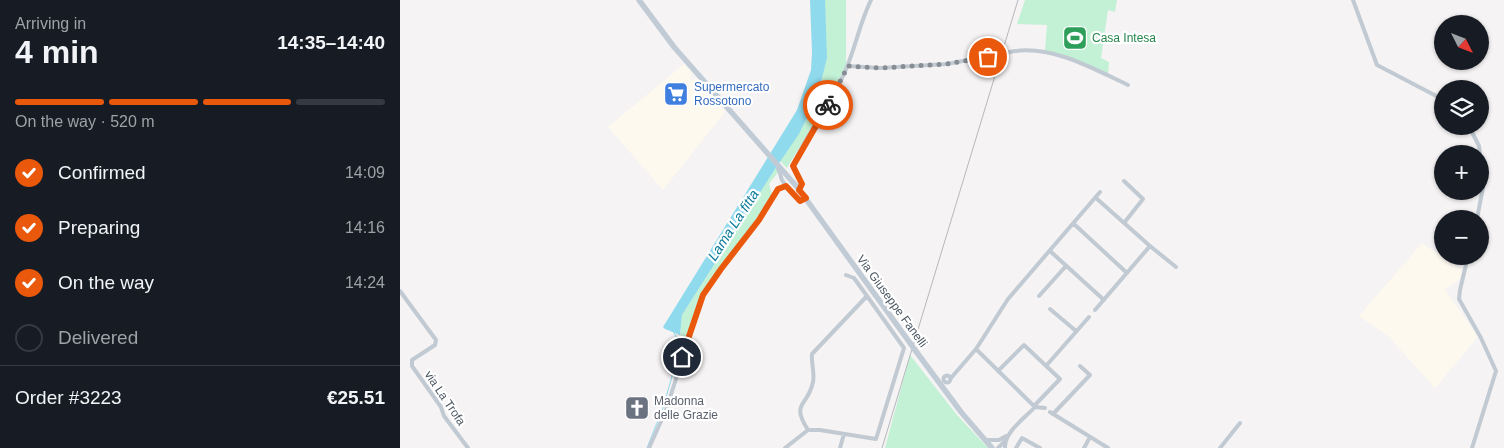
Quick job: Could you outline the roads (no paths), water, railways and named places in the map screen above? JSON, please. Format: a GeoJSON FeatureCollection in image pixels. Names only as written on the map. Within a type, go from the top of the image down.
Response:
{"type":"FeatureCollection","features":[{"type":"Feature","properties":{"kind":"main road","name":"Via Giuseppe Fanelli"},"geometry":{"type":"LineString","coordinates":[[639,0],[690,65],[779,164],[806,198],[944,390],[993,448]]}},
{"type":"Feature","properties":{"kind":"street"},"geometry":{"type":"LineString","coordinates":[[799,190],[802,184],[794,168],[794,163],[837,90],[848,66],[860,27],[871,0]]}},
{"type":"Feature","properties":{"kind":"street"},"geometry":{"type":"LineString","coordinates":[[1353,0],[1377,65],[1434,96]]}},
{"type":"Feature","properties":{"kind":"street"},"geometry":{"type":"LineString","coordinates":[[848,66],[880,68],[947,64],[1015,50],[1026,50],[1040,51],[1073,60],[1128,85]]}},
{"type":"Feature","properties":{"kind":"street"},"geometry":{"type":"LineString","coordinates":[[779,164],[778,168],[781,172],[781,178],[800,201],[806,198]]}},
{"type":"Feature","properties":{"kind":"street"},"geometry":{"type":"LineString","coordinates":[[1124,181],[1143,199],[1124,223]]}},
{"type":"Feature","properties":{"kind":"street"},"geometry":{"type":"LineString","coordinates":[[649,448],[666,410],[703,295],[759,220],[778,189],[784,186],[789,188]]}},
{"type":"Feature","properties":{"kind":"street"},"geometry":{"type":"LineString","coordinates":[[950,378],[976,349],[1006,301],[1100,192]]}},
{"type":"Feature","properties":{"kind":"street"},"geometry":{"type":"LineString","coordinates":[[1096,198],[1176,267]]}},
{"type":"Feature","properties":{"kind":"street"},"geometry":{"type":"LineString","coordinates":[[1096,198],[1150,246]]}},
{"type":"Feature","properties":{"kind":"street"},"geometry":{"type":"LineString","coordinates":[[1074,224],[1127,273]]}},
{"type":"Feature","properties":{"kind":"street"},"geometry":{"type":"LineString","coordinates":[[1095,310],[1150,246]]}},
{"type":"Feature","properties":{"kind":"street"},"geometry":{"type":"LineString","coordinates":[[1050,252],[1104,300]]}},
{"type":"Feature","properties":{"kind":"street"},"geometry":{"type":"LineString","coordinates":[[1466,265],[1459,299],[1496,371],[1472,448]]}},
{"type":"Feature","properties":{"kind":"street"},"geometry":{"type":"LineString","coordinates":[[1040,296],[1066,266]]}},
{"type":"Feature","properties":{"kind":"street"},"geometry":{"type":"LineString","coordinates":[[785,448],[808,430],[876,439],[904,348],[854,278],[846,275]]}},
{"type":"Feature","properties":{"kind":"street","name":"via La Trofa"},"geometry":{"type":"LineString","coordinates":[[400,291],[436,340],[435,345],[412,360],[412,366],[441,407],[444,416],[468,448]]}},
{"type":"Feature","properties":{"kind":"street"},"geometry":{"type":"LineString","coordinates":[[808,430],[800,418],[799,410],[814,381],[812,354],[867,296]]}},
{"type":"Feature","properties":{"kind":"street"},"geometry":{"type":"LineString","coordinates":[[1050,309],[1076,331]]}},
{"type":"Feature","properties":{"kind":"street"},"geometry":{"type":"LineString","coordinates":[[1046,366],[1089,317]]}},
{"type":"Feature","properties":{"kind":"street"},"geometry":{"type":"LineString","coordinates":[[998,371],[1024,345],[1060,379],[998,448]]}},
{"type":"Feature","properties":{"kind":"street"},"geometry":{"type":"LineString","coordinates":[[976,349],[1034,406],[1045,408]]}},
{"type":"Feature","properties":{"kind":"street"},"geometry":{"type":"LineString","coordinates":[[1080,366],[1090,375],[1052,413],[1108,448]]}},
{"type":"Feature","properties":{"kind":"street"},"geometry":{"type":"LineString","coordinates":[[1220,448],[1240,423]]}},
{"type":"Feature","properties":{"kind":"street"},"geometry":{"type":"LineString","coordinates":[[840,448],[844,434]]}},
{"type":"Feature","properties":{"kind":"street"},"geometry":{"type":"LineString","coordinates":[[993,448],[999,440],[1008,435]]}},
{"type":"Feature","properties":{"kind":"street"},"geometry":{"type":"LineString","coordinates":[[1084,448],[1090,437]]}},
{"type":"Feature","properties":{"kind":"street"},"geometry":{"type":"LineString","coordinates":[[1016,448],[1022,438],[1040,448]]}},
{"type":"Feature","properties":{"kind":"street"},"geometry":{"type":"LineString","coordinates":[[985,440],[999,440]]}},
{"type":"Feature","properties":{"kind":"street"},"geometry":{"type":"LineString","coordinates":[[1005,441],[1005,448]]}},
{"type":"Feature","properties":{"kind":"water","name":"Lama La fitta"},"geometry":{"type":"Polygon","coordinates":[[[810,0],[825,0],[827,58],[817,98],[799,134],[682,315],[680,335],[665,329],[663,327],[797,110],[811,70],[810,0]]]}},
{"type":"Feature","properties":{"kind":"waterway","name":"Lama La fitta"},"geometry":{"type":"LineString","coordinates":[[647,448],[663,408],[681,345],[673,331]]}},
{"type":"Feature","properties":{"kind":"railway"},"geometry":{"type":"LineString","coordinates":[[882,448],[1018,0]]}},
{"type":"Feature","properties":{"kind":"place","name":"Casa Intesa"},"geometry":{"type":"Point","coordinates":[1075,38]}},
{"type":"Feature","properties":{"kind":"place","name":"Supermercato Rossotono"},"geometry":{"type":"Point","coordinates":[676,94]}},
{"type":"Feature","properties":{"kind":"place","name":"Madonna delle Grazie"},"geometry":{"type":"Point","coordinates":[637,408]}}]}
